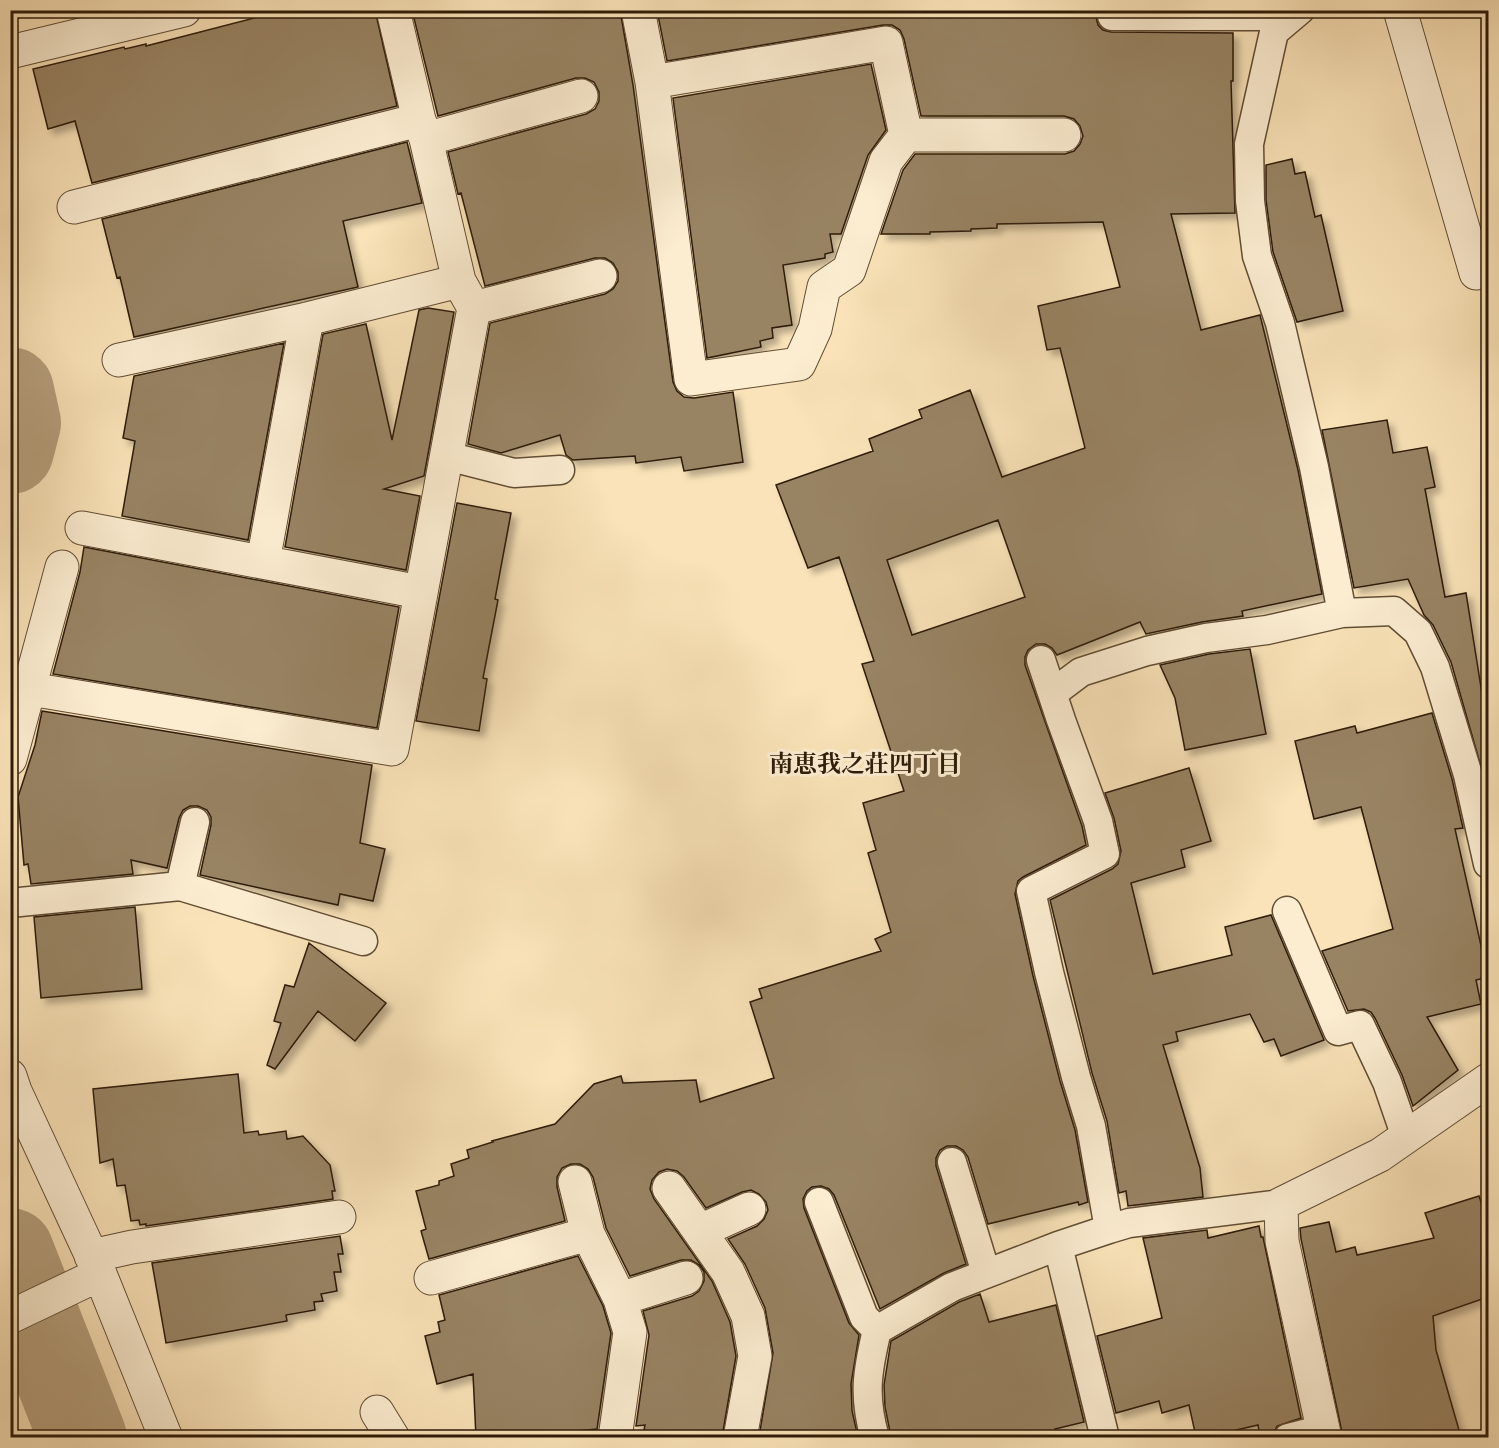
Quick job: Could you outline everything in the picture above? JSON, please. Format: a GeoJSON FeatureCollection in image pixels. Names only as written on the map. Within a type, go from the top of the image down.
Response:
{"type":"FeatureCollection","features":[{"type":"Feature","properties":{"kind":"street"},"geometry":{"type":"LineString","coordinates":[[10,52],[184,10]]}},
{"type":"Feature","properties":{"kind":"street"},"geometry":{"type":"LineString","coordinates":[[30,689],[392,748],[447,456],[466,294],[393,10]]}},
{"type":"Feature","properties":{"kind":"street"},"geometry":{"type":"LineString","coordinates":[[638,10],[652,81],[691,379],[799,364],[815,329],[824,287],[849,270],[886,161],[906,135],[886,43],[652,81]]}},
{"type":"Feature","properties":{"kind":"street"},"geometry":{"type":"LineString","coordinates":[[1400,10],[1476,273],[1488,270]]}},
{"type":"Feature","properties":{"kind":"street"},"geometry":{"type":"LineString","coordinates":[[74,207],[581,96]]}},
{"type":"Feature","properties":{"kind":"street"},"geometry":{"type":"LineString","coordinates":[[906,135],[1064,135]]}},
{"type":"Feature","properties":{"kind":"street"},"geometry":{"type":"LineString","coordinates":[[119,360],[307,319],[600,276]]}},
{"type":"Feature","properties":{"kind":"street"},"geometry":{"type":"LineString","coordinates":[[263,562],[307,319]]}},
{"type":"Feature","properties":{"kind":"street"},"geometry":{"type":"LineString","coordinates":[[82,528],[420,592]]}},
{"type":"Feature","properties":{"kind":"street"},"geometry":{"type":"LineString","coordinates":[[10,759],[62,567]]}},
{"type":"Feature","properties":{"kind":"street"},"geometry":{"type":"LineString","coordinates":[[10,1076],[95,1265],[166,1437]]}},
{"type":"Feature","properties":{"kind":"street"},"geometry":{"type":"LineString","coordinates":[[1324,1433],[1282,1241],[1281,1204],[1380,1155],[1488,1080]]}},
{"type":"Feature","properties":{"kind":"street"},"geometry":{"type":"LineString","coordinates":[[575,1182],[588,1234],[620,1299],[630,1332],[615,1437]]}},
{"type":"Feature","properties":{"kind":"street"},"geometry":{"type":"LineString","coordinates":[[669,1188],[728,1272],[748,1316],[755,1356],[740,1437]]}},
{"type":"Feature","properties":{"kind":"street"},"geometry":{"type":"LineString","coordinates":[[700,1231],[749,1209]]}},
{"type":"Feature","properties":{"kind":"street"},"geometry":{"type":"LineString","coordinates":[[10,1317],[95,1265],[132,1247],[339,1217]]}},
{"type":"Feature","properties":{"kind":"street"},"geometry":{"type":"LineString","coordinates":[[431,1278],[588,1234]]}},
{"type":"Feature","properties":{"kind":"street"},"geometry":{"type":"LineString","coordinates":[[620,1299],[686,1278]]}},
{"type":"Feature","properties":{"kind":"lane"},"geometry":{"type":"LineString","coordinates":[[1112,16],[1261,16],[1295,10]]}},
{"type":"Feature","properties":{"kind":"lane"},"geometry":{"type":"LineString","coordinates":[[1300,10],[1275,32],[1272,43],[1249,144],[1250,201],[1257,256],[1280,323],[1314,467],[1342,614]]}},
{"type":"Feature","properties":{"kind":"lane"},"geometry":{"type":"LineString","coordinates":[[447,456],[514,473],[560,470]]}},
{"type":"Feature","properties":{"kind":"lane"},"geometry":{"type":"LineString","coordinates":[[1053,693],[1081,672],[1147,651],[1342,614],[1394,611],[1419,632],[1478,773],[1488,864]]}},
{"type":"Feature","properties":{"kind":"lane"},"geometry":{"type":"LineString","coordinates":[[1041,660],[1060,720],[1098,821],[1105,854],[1031,891],[1062,1025],[1090,1126],[1109,1229]]}},
{"type":"Feature","properties":{"kind":"lane"},"geometry":{"type":"LineString","coordinates":[[180,886],[195,822]]}},
{"type":"Feature","properties":{"kind":"lane"},"geometry":{"type":"LineString","coordinates":[[10,903],[180,886],[363,941]]}},
{"type":"Feature","properties":{"kind":"lane"},"geometry":{"type":"LineString","coordinates":[[1287,911],[1338,1031],[1360,1025],[1387,1082],[1406,1137]]}},
{"type":"Feature","properties":{"kind":"lane"},"geometry":{"type":"LineString","coordinates":[[952,1162],[986,1273]]}},
{"type":"Feature","properties":{"kind":"lane"},"geometry":{"type":"LineString","coordinates":[[819,1202],[864,1317],[877,1330]]}},
{"type":"Feature","properties":{"kind":"lane"},"geometry":{"type":"LineString","coordinates":[[875,1437],[868,1412],[867,1368],[877,1330],[952,1287],[1109,1229],[1129,1223],[1281,1204]]}},
{"type":"Feature","properties":{"kind":"lane"},"geometry":{"type":"LineString","coordinates":[[1058,1246],[1105,1437]]}},
{"type":"Feature","properties":{"kind":"lane"},"geometry":{"type":"LineString","coordinates":[[1288,1437],[1324,1433]]}},
{"type":"Feature","properties":{"kind":"building"},"geometry":{"type":"Polygon","coordinates":[[[285,10],[375,10],[397,106],[92,183],[75,121],[48,129],[33,69],[124,47],[125,49],[146,44],[146,46],[285,10]]]}},
{"type":"Feature","properties":{"kind":"building"},"geometry":{"type":"Polygon","coordinates":[[[412,10],[620,10],[633,85],[673,382],[677,391],[684,397],[694,398],[733,392],[743,462],[684,471],[681,457],[636,463],[635,456],[573,460],[566,455],[560,435],[501,453],[468,444],[490,323],[605,294],[613,289],[618,281],[618,272],[613,263],[605,258],[595,258],[485,286],[448,152],[586,114],[595,109],[599,101],[599,92],[594,82],[585,78],[576,78],[438,116],[412,10]]]}},
{"type":"Feature","properties":{"kind":"building"},"geometry":{"type":"Polygon","coordinates":[[[657,10],[1097,10],[1098,25],[1103,30],[1111,32],[1233,33],[1233,81],[1231,81],[1235,213],[1171,214],[1201,330],[1260,315],[1298,470],[1322,594],[1242,611],[1243,616],[1146,634],[1140,622],[1057,655],[1045,644],[1036,644],[1028,650],[1025,665],[1082,826],[1086,845],[1023,877],[1018,881],[1015,894],[1033,976],[1075,1130],[1088,1202],[1079,1205],[1078,1202],[988,1224],[968,1157],[956,1146],[947,1146],[940,1150],[936,1158],[936,1166],[966,1264],[944,1273],[880,1309],[834,1195],[829,1189],[821,1186],[812,1187],[807,1191],[803,1199],[804,1208],[849,1323],[859,1335],[851,1384],[852,1411],[858,1437],[759,1437],[773,1353],[765,1308],[745,1264],[728,1239],[757,1226],[764,1219],[768,1210],[766,1202],[759,1194],[751,1190],[742,1192],[706,1208],[684,1177],[677,1171],[667,1169],[659,1172],[652,1180],[650,1189],[654,1199],[712,1281],[730,1322],[736,1356],[722,1437],[643,1437],[645,1425],[636,1426],[649,1335],[643,1311],[692,1296],[699,1291],[704,1281],[704,1272],[699,1265],[691,1260],[681,1260],[630,1276],[606,1228],[593,1177],[588,1169],[580,1164],[571,1164],[562,1168],[557,1177],[565,1221],[429,1259],[421,1231],[426,1229],[416,1191],[439,1185],[439,1181],[454,1176],[451,1164],[469,1158],[467,1150],[555,1124],[594,1084],[621,1076],[623,1083],[696,1080],[700,1102],[774,1078],[750,1002],[762,998],[759,989],[881,951],[875,939],[891,932],[868,853],[876,850],[863,803],[904,791],[862,664],[874,661],[839,557],[808,568],[776,485],[873,451],[869,439],[922,418],[919,410],[970,390],[1002,477],[1085,448],[1060,348],[1047,350],[1038,306],[1120,287],[1103,222],[997,224],[997,228],[971,229],[971,231],[881,234],[903,170],[915,154],[1065,154],[1074,151],[1083,136],[1080,126],[1074,119],[1064,116],[921,116],[904,39],[900,30],[892,25],[667,61],[657,10]],[[998,520],[887,560],[912,635],[1025,597],[998,520]]]}},
{"type":"Feature","properties":{"kind":"building"},"geometry":{"type":"Polygon","coordinates":[[[871,64],[886,130],[868,155],[841,234],[830,234],[833,252],[825,254],[825,258],[783,265],[792,325],[772,328],[773,338],[760,341],[761,347],[707,358],[673,98],[871,64]]]}},
{"type":"Feature","properties":{"kind":"building"},"geometry":{"type":"Polygon","coordinates":[[[407,142],[422,203],[343,221],[358,287],[134,337],[120,277],[117,278],[102,219],[407,142]]]}},
{"type":"Feature","properties":{"kind":"building"},"geometry":{"type":"Polygon","coordinates":[[[1292,159],[1295,174],[1305,172],[1315,217],[1321,215],[1343,311],[1297,322],[1273,252],[1266,200],[1266,165],[1292,159]]]}},
{"type":"Feature","properties":{"kind":"building"},"geometry":{"type":"Polygon","coordinates":[[[428,308],[454,312],[424,476],[384,489],[420,496],[406,570],[285,547],[323,334],[366,324],[392,440],[419,310],[428,308]]]}},
{"type":"Feature","properties":{"kind":"building"},"geometry":{"type":"Polygon","coordinates":[[[284,343],[248,540],[122,516],[135,441],[123,438],[134,376],[284,343]]]}},
{"type":"Feature","properties":{"kind":"building"},"geometry":{"type":"Polygon","coordinates":[[[1387,420],[1393,453],[1427,447],[1435,487],[1425,489],[1445,597],[1466,593],[1483,700],[1488,698],[1488,791],[1451,662],[1433,625],[1424,615],[1408,579],[1354,588],[1322,430],[1387,420]]]}},
{"type":"Feature","properties":{"kind":"building"},"geometry":{"type":"Polygon","coordinates":[[[457,503],[511,513],[483,678],[487,679],[479,731],[416,721],[457,503]]]}},
{"type":"Feature","properties":{"kind":"building"},"geometry":{"type":"Polygon","coordinates":[[[84,547],[399,607],[377,728],[53,674],[80,572],[84,547]]]}},
{"type":"Feature","properties":{"kind":"building"},"geometry":{"type":"Polygon","coordinates":[[[1250,649],[1266,734],[1185,750],[1175,698],[1160,665],[1209,654],[1250,649]]]}},
{"type":"Feature","properties":{"kind":"building"},"geometry":{"type":"Polygon","coordinates":[[[42,711],[372,765],[360,843],[385,849],[373,901],[340,894],[338,905],[200,875],[211,817],[207,810],[198,806],[190,806],[183,810],[179,818],[167,868],[131,860],[133,874],[31,884],[28,864],[24,865],[18,797],[35,745],[42,711]]]}},
{"type":"Feature","properties":{"kind":"building"},"geometry":{"type":"Polygon","coordinates":[[[1432,713],[1452,779],[1463,828],[1455,829],[1488,977],[1476,980],[1481,1004],[1427,1017],[1458,1070],[1413,1106],[1402,1075],[1375,1018],[1371,1012],[1364,1009],[1348,1011],[1322,951],[1393,929],[1361,807],[1314,819],[1295,741],[1355,726],[1357,733],[1432,713]]]}},
{"type":"Feature","properties":{"kind":"building"},"geometry":{"type":"Polygon","coordinates":[[[1189,768],[1211,841],[1181,850],[1185,867],[1131,883],[1153,974],[1232,955],[1225,927],[1271,915],[1324,1040],[1281,1056],[1274,1039],[1264,1042],[1250,1014],[1176,1032],[1178,1041],[1163,1045],[1200,1168],[1203,1197],[1128,1206],[1126,1191],[1119,1193],[1107,1121],[1092,1073],[1050,900],[1118,864],[1121,851],[1114,818],[1105,793],[1189,768]]]}},
{"type":"Feature","properties":{"kind":"building"},"geometry":{"type":"Polygon","coordinates":[[[135,907],[142,989],[41,998],[34,917],[135,907]]]}},
{"type":"Feature","properties":{"kind":"building"},"geometry":{"type":"Polygon","coordinates":[[[309,943],[386,1003],[355,1041],[318,1011],[275,1069],[267,1065],[281,1023],[274,1021],[285,985],[294,987],[309,943]]]}},
{"type":"Feature","properties":{"kind":"building"},"geometry":{"type":"Polygon","coordinates":[[[238,1074],[244,1133],[258,1131],[259,1135],[286,1131],[287,1139],[303,1136],[330,1165],[335,1191],[332,1191],[333,1199],[146,1226],[146,1224],[140,1225],[139,1220],[131,1221],[125,1185],[117,1186],[113,1159],[100,1163],[93,1089],[238,1074]]]}},
{"type":"Feature","properties":{"kind":"building"},"geometry":{"type":"Polygon","coordinates":[[[1479,1196],[1488,1224],[1488,1297],[1433,1316],[1436,1350],[1461,1437],[1343,1437],[1300,1228],[1329,1222],[1336,1252],[1355,1247],[1357,1255],[1434,1238],[1425,1213],[1479,1196]]]}},
{"type":"Feature","properties":{"kind":"building"},"geometry":{"type":"Polygon","coordinates":[[[1259,1226],[1301,1418],[1277,1426],[1272,1437],[1260,1437],[1258,1425],[1206,1437],[1196,1437],[1189,1405],[1162,1413],[1159,1401],[1116,1413],[1097,1336],[1162,1318],[1143,1238],[1207,1230],[1208,1238],[1259,1226]]]}},
{"type":"Feature","properties":{"kind":"building"},"geometry":{"type":"Polygon","coordinates":[[[340,1236],[343,1254],[338,1254],[341,1272],[334,1272],[337,1291],[321,1294],[323,1301],[314,1302],[315,1310],[286,1315],[287,1321],[166,1343],[152,1263],[340,1236]]]}},
{"type":"Feature","properties":{"kind":"building"},"geometry":{"type":"Polygon","coordinates":[[[578,1256],[603,1306],[611,1333],[597,1429],[476,1437],[473,1374],[437,1384],[425,1336],[440,1332],[438,1322],[445,1320],[439,1295],[578,1256]]]}},
{"type":"Feature","properties":{"kind":"building"},"geometry":{"type":"Polygon","coordinates":[[[980,1294],[989,1322],[1056,1305],[1084,1422],[1055,1429],[1058,1437],[891,1437],[885,1407],[884,1385],[891,1341],[959,1302],[980,1294]]]}},
{"type":"Feature","properties":{"kind":"waterway"},"geometry":{"type":"LineString","coordinates":[[10,391],[17,423],[10,450]]}},
{"type":"Feature","properties":{"kind":"waterway"},"geometry":{"type":"LineString","coordinates":[[10,1252],[83,1438]]}},
{"type":"Feature","properties":{"kind":"district","name":"南恵我之荘四丁目"},"geometry":{"type":"Point","coordinates":[865,764]}}]}
